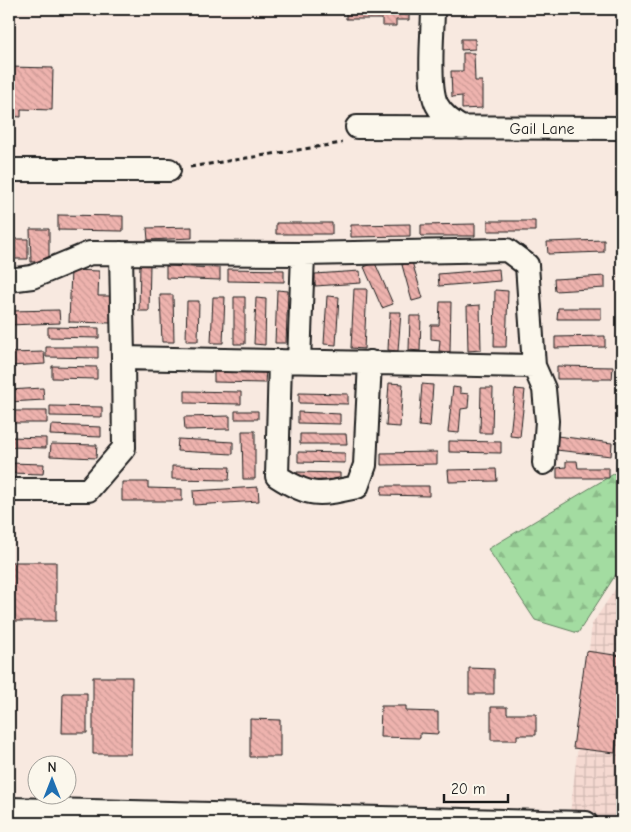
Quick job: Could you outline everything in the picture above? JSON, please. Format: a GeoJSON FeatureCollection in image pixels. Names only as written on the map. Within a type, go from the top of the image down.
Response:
{"type":"FeatureCollection","features":[{"type":"Feature","properties":{"kind":"street"},"geometry":{"type":"LineString","coordinates":[[433,9],[432,87],[436,104],[447,119],[462,128]]}},
{"type":"Feature","properties":{"kind":"street","name":"Gail Lane"},"geometry":{"type":"LineString","coordinates":[[357,127],[622,128]]}},
{"type":"Feature","properties":{"kind":"street"},"geometry":{"type":"LineString","coordinates":[[9,170],[170,170]]}},
{"type":"Feature","properties":{"kind":"street"},"geometry":{"type":"LineString","coordinates":[[9,280],[32,277],[90,253],[303,254],[507,250],[527,265],[534,366],[544,389],[547,421],[544,463]]}},
{"type":"Feature","properties":{"kind":"street"},"geometry":{"type":"LineString","coordinates":[[9,490],[88,490],[124,448],[121,253]]}},
{"type":"Feature","properties":{"kind":"street"},"geometry":{"type":"LineString","coordinates":[[303,254],[277,476],[300,491],[323,494],[357,487],[365,465],[370,362]]}},
{"type":"Feature","properties":{"kind":"street"},"geometry":{"type":"LineString","coordinates":[[123,358],[534,366]]}},
{"type":"Feature","properties":{"kind":"street"},"geometry":{"type":"LineString","coordinates":[[9,809],[586,823]]}},
{"type":"Feature","properties":{"kind":"path"},"geometry":{"type":"LineString","coordinates":[[170,170],[354,140],[357,127]]}},
{"type":"Feature","properties":{"kind":"shaded area"},"geometry":{"type":"Polygon","coordinates":[[[622,579],[622,823],[569,823],[592,624],[622,579]]]}},
{"type":"Feature","properties":{"kind":"green space"},"geometry":{"type":"Polygon","coordinates":[[[622,469],[622,565],[578,633],[535,620],[488,549],[622,469]]]}},
{"type":"Feature","properties":{"kind":"building"},"geometry":{"type":"Polygon","coordinates":[[[346,9],[409,9],[409,20],[396,20],[396,26],[382,26],[382,19],[346,19],[346,9]]]}},
{"type":"Feature","properties":{"kind":"building"},"geometry":{"type":"Polygon","coordinates":[[[461,39],[475,39],[475,49],[461,50],[461,39]]]}},
{"type":"Feature","properties":{"kind":"building"},"geometry":{"type":"Polygon","coordinates":[[[463,53],[474,53],[475,81],[482,81],[482,108],[462,109],[462,96],[452,97],[451,71],[463,71],[463,53]]]}},
{"type":"Feature","properties":{"kind":"building"},"geometry":{"type":"Polygon","coordinates":[[[9,67],[53,68],[52,110],[21,109],[21,117],[9,116],[9,67]]]}},
{"type":"Feature","properties":{"kind":"building"},"geometry":{"type":"Polygon","coordinates":[[[58,215],[123,216],[123,231],[58,230],[58,215]]]}},
{"type":"Feature","properties":{"kind":"building"},"geometry":{"type":"Polygon","coordinates":[[[488,221],[535,221],[535,231],[488,231],[488,221]]]}},
{"type":"Feature","properties":{"kind":"building"},"geometry":{"type":"Polygon","coordinates":[[[276,223],[332,223],[332,234],[276,234],[276,223]]]}},
{"type":"Feature","properties":{"kind":"building"},"geometry":{"type":"Polygon","coordinates":[[[410,224],[410,236],[351,237],[351,225],[410,224]]]}},
{"type":"Feature","properties":{"kind":"building"},"geometry":{"type":"Polygon","coordinates":[[[475,224],[475,236],[421,236],[421,225],[475,224]]]}},
{"type":"Feature","properties":{"kind":"building"},"geometry":{"type":"Polygon","coordinates":[[[192,227],[192,238],[148,240],[147,228],[192,227]]]}},
{"type":"Feature","properties":{"kind":"building"},"geometry":{"type":"Polygon","coordinates":[[[30,229],[49,229],[49,261],[31,262],[30,229]]]}},
{"type":"Feature","properties":{"kind":"building"},"geometry":{"type":"Polygon","coordinates":[[[15,239],[28,239],[28,259],[15,259],[15,239]]]}},
{"type":"Feature","properties":{"kind":"building"},"geometry":{"type":"Polygon","coordinates":[[[604,240],[604,252],[548,254],[547,242],[604,240]]]}},
{"type":"Feature","properties":{"kind":"building"},"geometry":{"type":"Polygon","coordinates":[[[412,262],[423,298],[412,301],[402,265],[412,262]]]}},
{"type":"Feature","properties":{"kind":"building"},"geometry":{"type":"Polygon","coordinates":[[[375,263],[393,304],[382,308],[364,267],[375,263]]]}},
{"type":"Feature","properties":{"kind":"building"},"geometry":{"type":"Polygon","coordinates":[[[140,264],[150,264],[149,311],[139,311],[140,264]]]}},
{"type":"Feature","properties":{"kind":"building"},"geometry":{"type":"Polygon","coordinates":[[[166,266],[220,268],[220,280],[166,278],[166,266]]]}},
{"type":"Feature","properties":{"kind":"building"},"geometry":{"type":"Polygon","coordinates":[[[228,269],[284,270],[284,282],[228,281],[228,269]]]}},
{"type":"Feature","properties":{"kind":"building"},"geometry":{"type":"Polygon","coordinates":[[[499,269],[500,281],[439,286],[438,274],[499,269]]]}},
{"type":"Feature","properties":{"kind":"building"},"geometry":{"type":"Polygon","coordinates":[[[71,270],[99,271],[98,296],[113,296],[112,323],[69,322],[71,270]]]}},
{"type":"Feature","properties":{"kind":"building"},"geometry":{"type":"Polygon","coordinates":[[[360,271],[361,283],[315,286],[315,274],[360,271]]]}},
{"type":"Feature","properties":{"kind":"building"},"geometry":{"type":"Polygon","coordinates":[[[605,276],[605,288],[555,291],[554,279],[605,276]]]}},
{"type":"Feature","properties":{"kind":"building"},"geometry":{"type":"Polygon","coordinates":[[[354,289],[367,289],[364,349],[351,348],[354,289]]]}},
{"type":"Feature","properties":{"kind":"building"},"geometry":{"type":"Polygon","coordinates":[[[277,290],[288,291],[286,343],[275,343],[277,290]]]}},
{"type":"Feature","properties":{"kind":"building"},"geometry":{"type":"Polygon","coordinates":[[[495,290],[508,291],[506,347],[494,347],[495,290]]]}},
{"type":"Feature","properties":{"kind":"building"},"geometry":{"type":"Polygon","coordinates":[[[160,295],[173,295],[174,342],[162,342],[160,295]]]}},
{"type":"Feature","properties":{"kind":"building"},"geometry":{"type":"Polygon","coordinates":[[[327,296],[339,297],[336,345],[324,344],[327,296]]]}},
{"type":"Feature","properties":{"kind":"building"},"geometry":{"type":"Polygon","coordinates":[[[213,297],[225,297],[223,343],[211,343],[213,297]]]}},
{"type":"Feature","properties":{"kind":"building"},"geometry":{"type":"Polygon","coordinates":[[[234,297],[245,297],[245,344],[234,344],[234,297]]]}},
{"type":"Feature","properties":{"kind":"building"},"geometry":{"type":"Polygon","coordinates":[[[256,298],[266,299],[265,345],[254,344],[256,298]]]}},
{"type":"Feature","properties":{"kind":"building"},"geometry":{"type":"Polygon","coordinates":[[[187,301],[199,301],[198,341],[186,341],[187,301]]]}},
{"type":"Feature","properties":{"kind":"building"},"geometry":{"type":"Polygon","coordinates":[[[440,302],[451,302],[450,352],[439,351],[440,340],[431,339],[431,325],[439,325],[440,302]]]}},
{"type":"Feature","properties":{"kind":"building"},"geometry":{"type":"Polygon","coordinates":[[[480,305],[481,350],[468,351],[467,306],[480,305]]]}},
{"type":"Feature","properties":{"kind":"building"},"geometry":{"type":"Polygon","coordinates":[[[558,308],[601,308],[601,319],[557,319],[558,308]]]}},
{"type":"Feature","properties":{"kind":"building"},"geometry":{"type":"Polygon","coordinates":[[[59,310],[60,323],[9,325],[9,311],[59,310]]]}},
{"type":"Feature","properties":{"kind":"building"},"geometry":{"type":"Polygon","coordinates":[[[390,312],[401,312],[398,351],[388,350],[390,312]]]}},
{"type":"Feature","properties":{"kind":"building"},"geometry":{"type":"Polygon","coordinates":[[[410,316],[421,316],[420,351],[409,350],[410,316]]]}},
{"type":"Feature","properties":{"kind":"building"},"geometry":{"type":"Polygon","coordinates":[[[48,327],[99,328],[99,338],[48,337],[48,327]]]}},
{"type":"Feature","properties":{"kind":"building"},"geometry":{"type":"Polygon","coordinates":[[[605,336],[605,347],[555,348],[555,337],[605,336]]]}},
{"type":"Feature","properties":{"kind":"building"},"geometry":{"type":"Polygon","coordinates":[[[46,347],[98,347],[98,358],[46,357],[46,347]]]}},
{"type":"Feature","properties":{"kind":"building"},"geometry":{"type":"Polygon","coordinates":[[[44,352],[45,364],[9,366],[9,353],[44,352]]]}},
{"type":"Feature","properties":{"kind":"building"},"geometry":{"type":"Polygon","coordinates":[[[52,366],[97,367],[97,379],[52,378],[52,366]]]}},
{"type":"Feature","properties":{"kind":"building"},"geometry":{"type":"Polygon","coordinates":[[[557,366],[613,367],[612,379],[557,379],[557,366]]]}},
{"type":"Feature","properties":{"kind":"building"},"geometry":{"type":"Polygon","coordinates":[[[214,369],[266,370],[265,383],[214,382],[214,369]]]}},
{"type":"Feature","properties":{"kind":"building"},"geometry":{"type":"Polygon","coordinates":[[[389,383],[403,384],[400,427],[386,426],[389,383]]]}},
{"type":"Feature","properties":{"kind":"building"},"geometry":{"type":"Polygon","coordinates":[[[422,384],[433,385],[430,427],[419,426],[422,384]]]}},
{"type":"Feature","properties":{"kind":"building"},"geometry":{"type":"Polygon","coordinates":[[[453,387],[460,388],[460,393],[469,394],[468,408],[461,409],[459,433],[448,432],[453,387]]]}},
{"type":"Feature","properties":{"kind":"building"},"geometry":{"type":"Polygon","coordinates":[[[43,388],[44,400],[9,402],[9,390],[43,388]]]}},
{"type":"Feature","properties":{"kind":"building"},"geometry":{"type":"Polygon","coordinates":[[[481,388],[493,388],[492,433],[480,433],[481,388]]]}},
{"type":"Feature","properties":{"kind":"building"},"geometry":{"type":"Polygon","coordinates":[[[515,389],[525,390],[520,437],[510,436],[515,389]]]}},
{"type":"Feature","properties":{"kind":"building"},"geometry":{"type":"Polygon","coordinates":[[[185,391],[241,392],[241,404],[185,403],[185,391]]]}},
{"type":"Feature","properties":{"kind":"building"},"geometry":{"type":"Polygon","coordinates":[[[299,393],[348,394],[348,404],[299,403],[299,393]]]}},
{"type":"Feature","properties":{"kind":"building"},"geometry":{"type":"Polygon","coordinates":[[[50,406],[102,407],[102,417],[50,416],[50,406]]]}},
{"type":"Feature","properties":{"kind":"building"},"geometry":{"type":"Polygon","coordinates":[[[9,411],[47,411],[47,423],[9,423],[9,411]]]}},
{"type":"Feature","properties":{"kind":"building"},"geometry":{"type":"Polygon","coordinates":[[[235,411],[258,411],[258,419],[235,419],[235,411]]]}},
{"type":"Feature","properties":{"kind":"building"},"geometry":{"type":"Polygon","coordinates":[[[298,412],[340,414],[340,424],[298,423],[298,412]]]}},
{"type":"Feature","properties":{"kind":"building"},"geometry":{"type":"Polygon","coordinates":[[[230,416],[230,429],[185,430],[184,417],[230,416]]]}},
{"type":"Feature","properties":{"kind":"building"},"geometry":{"type":"Polygon","coordinates":[[[51,425],[101,427],[101,437],[50,435],[51,425]]]}},
{"type":"Feature","properties":{"kind":"building"},"geometry":{"type":"Polygon","coordinates":[[[242,431],[255,431],[255,479],[243,479],[242,431]]]}},
{"type":"Feature","properties":{"kind":"building"},"geometry":{"type":"Polygon","coordinates":[[[300,434],[346,434],[347,444],[300,444],[300,434]]]}},
{"type":"Feature","properties":{"kind":"building"},"geometry":{"type":"Polygon","coordinates":[[[557,436],[612,443],[611,456],[556,450],[557,436]]]}},
{"type":"Feature","properties":{"kind":"building"},"geometry":{"type":"Polygon","coordinates":[[[9,437],[46,438],[46,448],[9,447],[9,437]]]}},
{"type":"Feature","properties":{"kind":"building"},"geometry":{"type":"Polygon","coordinates":[[[178,439],[233,442],[233,454],[177,451],[178,439]]]}},
{"type":"Feature","properties":{"kind":"building"},"geometry":{"type":"Polygon","coordinates":[[[449,441],[501,442],[501,453],[449,452],[449,441]]]}},
{"type":"Feature","properties":{"kind":"building"},"geometry":{"type":"Polygon","coordinates":[[[51,444],[97,445],[96,458],[50,456],[51,444]]]}},
{"type":"Feature","properties":{"kind":"building"},"geometry":{"type":"Polygon","coordinates":[[[298,452],[345,453],[345,463],[298,462],[298,452]]]}},
{"type":"Feature","properties":{"kind":"building"},"geometry":{"type":"Polygon","coordinates":[[[437,452],[437,464],[381,465],[381,453],[437,452]]]}},
{"type":"Feature","properties":{"kind":"building"},"geometry":{"type":"Polygon","coordinates":[[[566,461],[577,461],[578,468],[609,468],[609,478],[557,478],[557,468],[566,467],[566,461]]]}},
{"type":"Feature","properties":{"kind":"building"},"geometry":{"type":"Polygon","coordinates":[[[9,463],[44,464],[43,474],[9,473],[9,463]]]}},
{"type":"Feature","properties":{"kind":"building"},"geometry":{"type":"Polygon","coordinates":[[[172,466],[230,467],[229,480],[172,479],[172,466]]]}},
{"type":"Feature","properties":{"kind":"building"},"geometry":{"type":"Polygon","coordinates":[[[496,469],[497,481],[449,482],[448,470],[496,469]]]}},
{"type":"Feature","properties":{"kind":"building"},"geometry":{"type":"Polygon","coordinates":[[[297,472],[340,473],[340,483],[297,481],[297,472]]]}},
{"type":"Feature","properties":{"kind":"building"},"geometry":{"type":"Polygon","coordinates":[[[122,482],[148,482],[148,488],[182,489],[182,501],[122,501],[122,482]]]}},
{"type":"Feature","properties":{"kind":"building"},"geometry":{"type":"Polygon","coordinates":[[[382,486],[429,486],[429,496],[381,495],[382,486]]]}},
{"type":"Feature","properties":{"kind":"building"},"geometry":{"type":"Polygon","coordinates":[[[258,487],[259,501],[194,505],[193,491],[258,487]]]}},
{"type":"Feature","properties":{"kind":"building"},"geometry":{"type":"Polygon","coordinates":[[[9,562],[56,562],[56,621],[9,621],[9,562]]]}},
{"type":"Feature","properties":{"kind":"building"},"geometry":{"type":"Polygon","coordinates":[[[586,651],[622,656],[622,700],[615,753],[573,748],[586,651]]]}},
{"type":"Feature","properties":{"kind":"building"},"geometry":{"type":"Polygon","coordinates":[[[469,668],[494,669],[494,694],[469,694],[469,668]]]}},
{"type":"Feature","properties":{"kind":"building"},"geometry":{"type":"Polygon","coordinates":[[[93,677],[132,677],[131,754],[93,754],[93,677]]]}},
{"type":"Feature","properties":{"kind":"building"},"geometry":{"type":"Polygon","coordinates":[[[63,693],[87,693],[87,733],[62,733],[63,693]]]}},
{"type":"Feature","properties":{"kind":"building"},"geometry":{"type":"Polygon","coordinates":[[[381,706],[406,706],[406,711],[438,712],[438,734],[420,733],[420,738],[380,737],[381,706]]]}},
{"type":"Feature","properties":{"kind":"building"},"geometry":{"type":"Polygon","coordinates":[[[491,707],[507,707],[507,714],[536,714],[536,735],[517,735],[517,740],[491,740],[491,707]]]}},
{"type":"Feature","properties":{"kind":"building"},"geometry":{"type":"Polygon","coordinates":[[[250,719],[280,720],[280,757],[250,757],[250,719]]]}}]}
